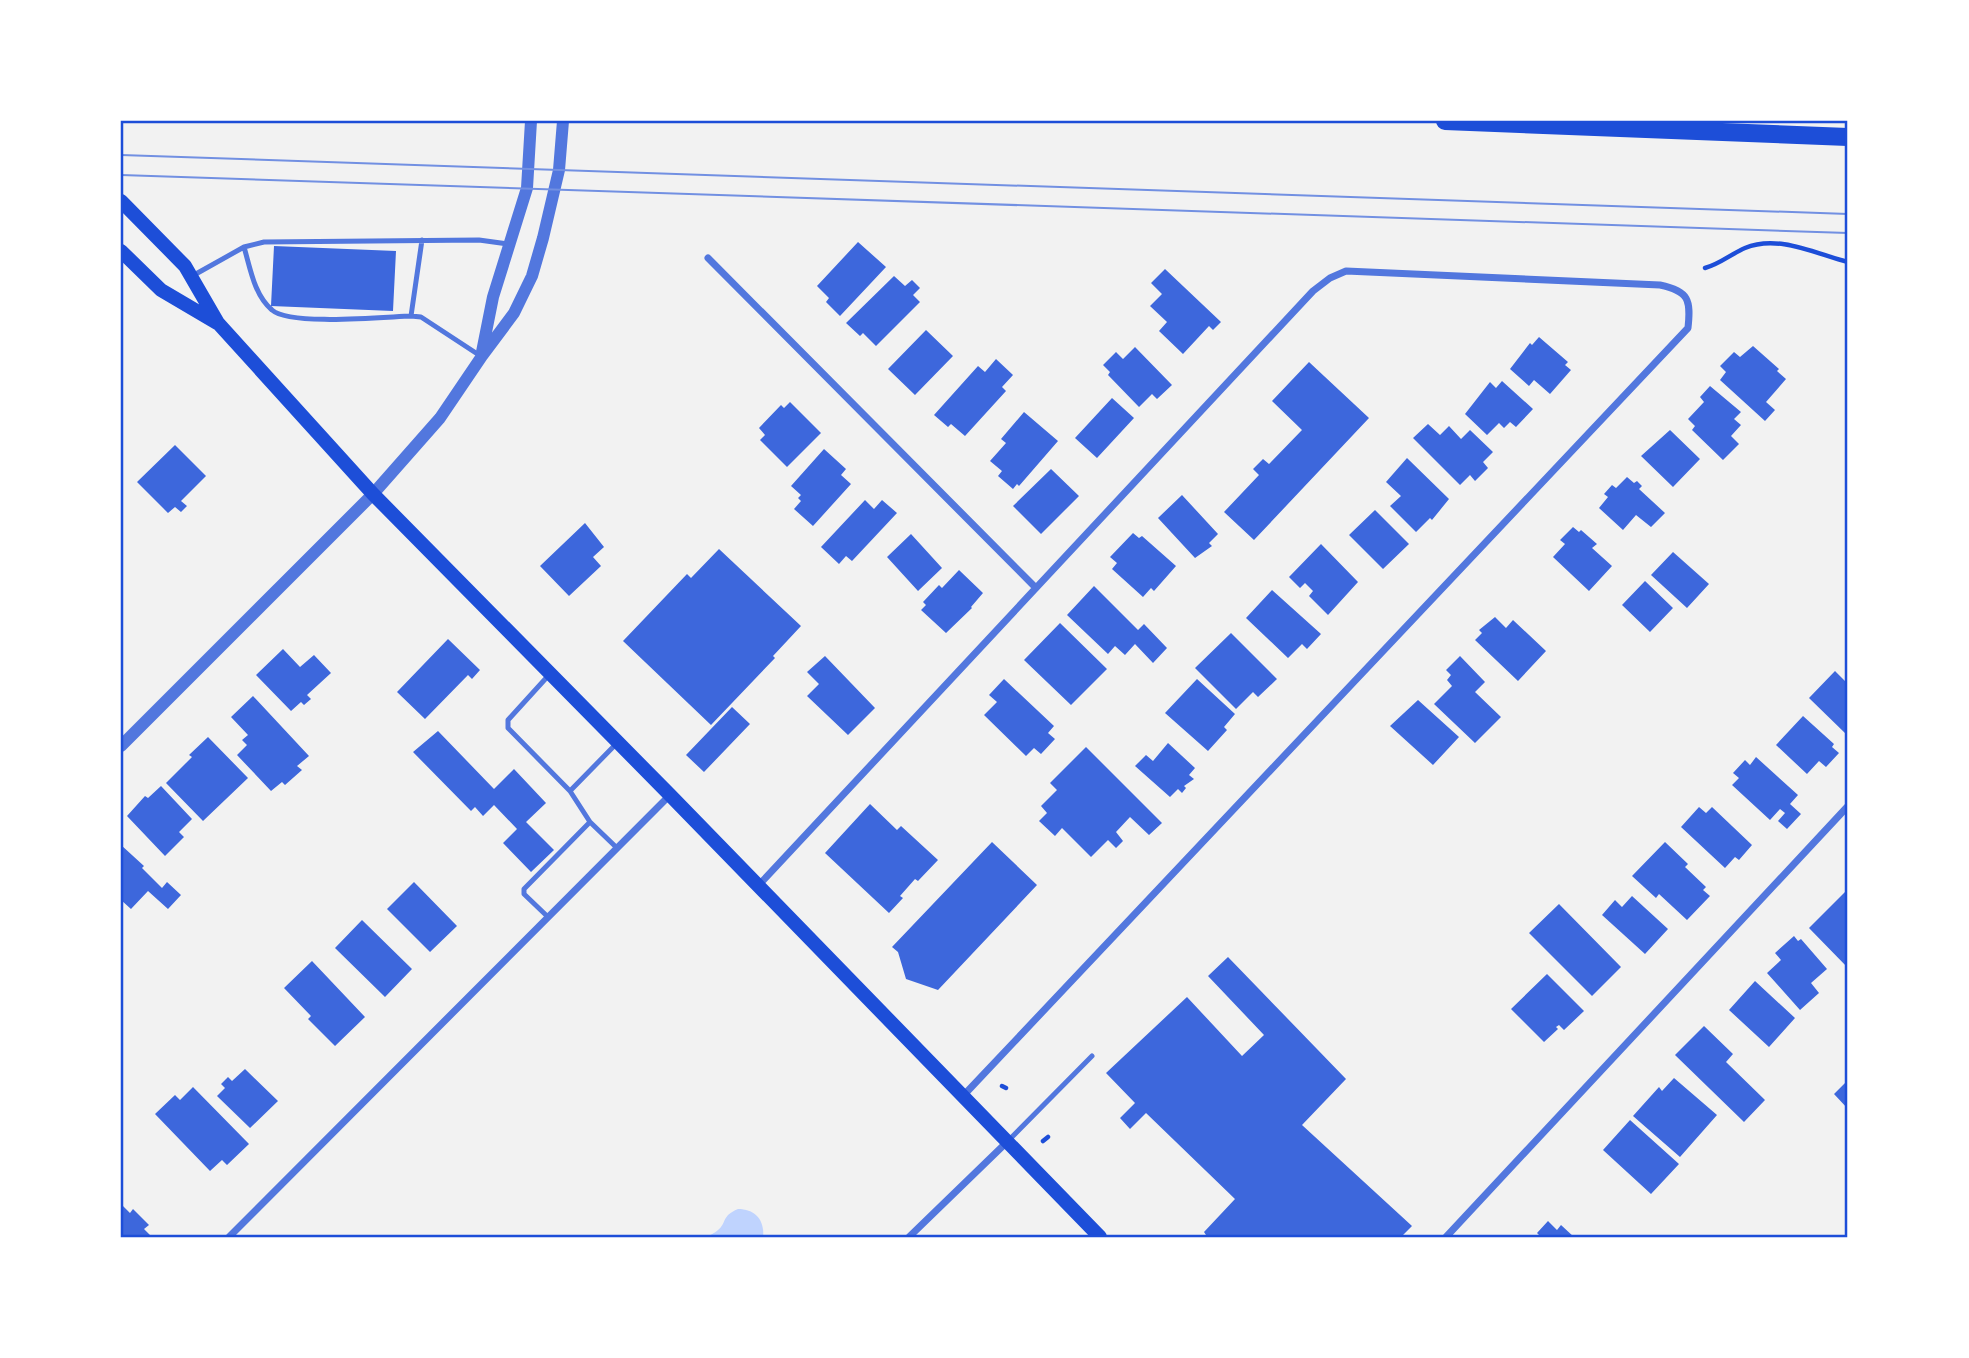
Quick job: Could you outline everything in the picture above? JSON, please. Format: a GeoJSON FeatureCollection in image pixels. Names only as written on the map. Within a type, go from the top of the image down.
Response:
{"type":"FeatureCollection","features":[{"type":"Feature","properties":{"kind":"main road"},"geometry":{"type":"LineString","coordinates":[[1445,121],[1769,127],[1848,137]]}},
{"type":"Feature","properties":{"kind":"main road"},"geometry":{"type":"LineString","coordinates":[[121,201],[185,266],[218,323],[373,494],[1100,1237]]}},
{"type":"Feature","properties":{"kind":"main road"},"geometry":{"type":"LineString","coordinates":[[121,250],[161,290],[218,323]]}},
{"type":"Feature","properties":{"kind":"street"},"geometry":{"type":"LineString","coordinates":[[482,356],[493,297],[527,188],[531,121]]}},
{"type":"Feature","properties":{"kind":"street"},"geometry":{"type":"LineString","coordinates":[[121,746],[373,494],[440,418],[514,313],[532,276],[559,170],[563,121]]}},
{"type":"Feature","properties":{"kind":"street"},"geometry":{"type":"LineString","coordinates":[[708,258],[1036,588]]}},
{"type":"Feature","properties":{"kind":"street"},"geometry":{"type":"LineString","coordinates":[[758,886],[1303,301],[1330,278],[1346,271],[1660,285],[1678,289],[1687,297],[1689,328],[963,1096]]}},
{"type":"Feature","properties":{"kind":"street"},"geometry":{"type":"LineString","coordinates":[[229,1237],[670,795]]}},
{"type":"Feature","properties":{"kind":"street"},"geometry":{"type":"LineString","coordinates":[[1447,1237],[1848,806]]}},
{"type":"Feature","properties":{"kind":"street"},"geometry":{"type":"LineString","coordinates":[[909,1237],[1007,1141]]}},
{"type":"Feature","properties":{"kind":"lane"},"geometry":{"type":"LineString","coordinates":[[411,316],[422,240]]}},
{"type":"Feature","properties":{"kind":"lane"},"geometry":{"type":"LineString","coordinates":[[191,277],[221,257],[264,242],[479,240],[509,244]]}},
{"type":"Feature","properties":{"kind":"lane"},"geometry":{"type":"LineString","coordinates":[[244,247],[259,292],[269,308],[277,314],[316,319],[421,317],[482,356]]}},
{"type":"Feature","properties":{"kind":"lane"},"geometry":{"type":"LineString","coordinates":[[550,674],[509,720],[508,728],[570,791],[590,822],[617,848]]}},
{"type":"Feature","properties":{"kind":"lane"},"geometry":{"type":"LineString","coordinates":[[570,791],[618,742]]}},
{"type":"Feature","properties":{"kind":"lane"},"geometry":{"type":"LineString","coordinates":[[548,918],[524,894],[524,889],[590,822]]}},
{"type":"Feature","properties":{"kind":"lane"},"geometry":{"type":"LineString","coordinates":[[1007,1141],[1092,1056]]}},
{"type":"Feature","properties":{"kind":"path"},"geometry":{"type":"LineString","coordinates":[[1705,268],[1746,247],[1761,244],[1782,244],[1848,262]]}},
{"type":"Feature","properties":{"kind":"path"},"geometry":{"type":"LineString","coordinates":[[1043,1141],[1048,1137]]}},
{"type":"Feature","properties":{"kind":"water"},"geometry":{"type":"Polygon","coordinates":[[[738,1209],[754,1213],[758,1217],[763,1237],[708,1237],[721,1227],[729,1214],[738,1209]]]}},
{"type":"Feature","properties":{"kind":"building"},"geometry":{"type":"Polygon","coordinates":[[[858,242],[886,267],[840,316],[826,302],[829,298],[817,286],[858,242]]]}},
{"type":"Feature","properties":{"kind":"building"},"geometry":{"type":"Polygon","coordinates":[[[274,246],[396,251],[393,311],[271,306],[274,246]]]}},
{"type":"Feature","properties":{"kind":"building"},"geometry":{"type":"Polygon","coordinates":[[[1165,269],[1221,322],[1213,330],[1209,326],[1183,354],[1159,331],[1167,322],[1150,306],[1162,294],[1151,283],[1165,269]]]}},
{"type":"Feature","properties":{"kind":"building"},"geometry":{"type":"Polygon","coordinates":[[[894,276],[905,286],[912,280],[920,288],[913,295],[920,302],[876,346],[863,333],[860,336],[846,323],[894,276]]]}},
{"type":"Feature","properties":{"kind":"building"},"geometry":{"type":"Polygon","coordinates":[[[926,330],[953,356],[915,395],[888,369],[926,330]]]}},
{"type":"Feature","properties":{"kind":"building"},"geometry":{"type":"Polygon","coordinates":[[[1539,337],[1568,362],[1565,365],[1571,370],[1550,394],[1534,380],[1529,386],[1510,369],[1530,343],[1532,345],[1539,337]]]}},
{"type":"Feature","properties":{"kind":"building"},"geometry":{"type":"Polygon","coordinates":[[[1753,346],[1779,369],[1777,371],[1786,379],[1766,402],[1775,410],[1765,421],[1720,380],[1726,372],[1720,366],[1734,352],[1740,357],[1753,346]]]}},
{"type":"Feature","properties":{"kind":"building"},"geometry":{"type":"Polygon","coordinates":[[[1135,347],[1172,385],[1157,399],[1152,394],[1139,407],[1108,375],[1110,372],[1103,365],[1116,352],[1123,359],[1135,347]]]}},
{"type":"Feature","properties":{"kind":"building"},"geometry":{"type":"Polygon","coordinates":[[[996,359],[1013,375],[1002,387],[1006,391],[965,436],[934,415],[978,366],[985,372],[996,359]]]}},
{"type":"Feature","properties":{"kind":"building"},"geometry":{"type":"Polygon","coordinates":[[[1309,362],[1369,418],[1254,540],[1224,512],[1259,475],[1253,469],[1263,459],[1269,464],[1302,430],[1272,401],[1309,362]]]}},
{"type":"Feature","properties":{"kind":"building"},"geometry":{"type":"Polygon","coordinates":[[[1502,381],[1533,409],[1516,427],[1510,422],[1504,428],[1499,423],[1487,435],[1465,414],[1490,382],[1496,388],[1502,381]]]}},
{"type":"Feature","properties":{"kind":"building"},"geometry":{"type":"Polygon","coordinates":[[[1710,386],[1741,412],[1734,419],[1741,425],[1731,436],[1739,444],[1723,460],[1692,430],[1695,426],[1688,419],[1704,402],[1700,397],[1710,386]]]}},
{"type":"Feature","properties":{"kind":"building"},"geometry":{"type":"Polygon","coordinates":[[[1112,398],[1134,418],[1097,458],[1075,438],[1112,398]]]}},
{"type":"Feature","properties":{"kind":"building"},"geometry":{"type":"Polygon","coordinates":[[[790,402],[821,433],[787,467],[760,440],[765,435],[759,428],[781,405],[784,408],[790,402]]]}},
{"type":"Feature","properties":{"kind":"building"},"geometry":{"type":"Polygon","coordinates":[[[1024,412],[1058,441],[1019,486],[1017,484],[1013,489],[998,476],[1002,471],[990,461],[1006,443],[1001,439],[1024,412]]]}},
{"type":"Feature","properties":{"kind":"building"},"geometry":{"type":"Polygon","coordinates":[[[1428,424],[1440,435],[1449,426],[1461,439],[1470,430],[1493,452],[1483,462],[1488,468],[1475,481],[1470,475],[1460,485],[1413,438],[1428,424]]]}},
{"type":"Feature","properties":{"kind":"building"},"geometry":{"type":"Polygon","coordinates":[[[1670,430],[1700,459],[1673,487],[1641,456],[1670,430]]]}},
{"type":"Feature","properties":{"kind":"building"},"geometry":{"type":"Polygon","coordinates":[[[175,445],[206,476],[181,501],[187,506],[181,512],[175,507],[168,513],[137,482],[175,445]]]}},
{"type":"Feature","properties":{"kind":"building"},"geometry":{"type":"Polygon","coordinates":[[[824,449],[846,469],[841,475],[851,484],[813,526],[794,509],[801,501],[798,498],[801,495],[791,486],[824,449]]]}},
{"type":"Feature","properties":{"kind":"building"},"geometry":{"type":"Polygon","coordinates":[[[1407,458],[1449,499],[1432,520],[1430,518],[1416,532],[1390,506],[1401,496],[1386,482],[1407,458]]]}},
{"type":"Feature","properties":{"kind":"building"},"geometry":{"type":"Polygon","coordinates":[[[1051,469],[1079,496],[1041,534],[1013,506],[1051,469]]]}},
{"type":"Feature","properties":{"kind":"building"},"geometry":{"type":"Polygon","coordinates":[[[1627,477],[1634,483],[1637,481],[1642,486],[1639,489],[1665,513],[1651,527],[1636,515],[1623,530],[1599,508],[1608,497],[1604,494],[1612,485],[1616,488],[1627,477]]]}},
{"type":"Feature","properties":{"kind":"building"},"geometry":{"type":"Polygon","coordinates":[[[1182,495],[1218,534],[1209,543],[1212,546],[1195,558],[1158,518],[1182,495]]]}},
{"type":"Feature","properties":{"kind":"building"},"geometry":{"type":"Polygon","coordinates":[[[865,500],[874,509],[882,500],[897,513],[852,561],[846,556],[839,564],[821,547],[865,500]]]}},
{"type":"Feature","properties":{"kind":"building"},"geometry":{"type":"Polygon","coordinates":[[[1375,510],[1409,544],[1383,569],[1349,535],[1375,510]]]}},
{"type":"Feature","properties":{"kind":"building"},"geometry":{"type":"Polygon","coordinates":[[[585,523],[604,547],[593,557],[601,566],[569,596],[540,566],[585,523]]]}},
{"type":"Feature","properties":{"kind":"building"},"geometry":{"type":"Polygon","coordinates":[[[1573,527],[1579,532],[1581,530],[1597,544],[1592,548],[1612,566],[1589,591],[1553,557],[1565,544],[1560,540],[1573,527]]]}},
{"type":"Feature","properties":{"kind":"building"},"geometry":{"type":"Polygon","coordinates":[[[1133,533],[1139,538],[1142,536],[1176,566],[1154,591],[1151,588],[1143,597],[1112,569],[1117,563],[1110,557],[1133,533]]]}},
{"type":"Feature","properties":{"kind":"building"},"geometry":{"type":"Polygon","coordinates":[[[911,534],[942,568],[918,591],[887,557],[911,534]]]}},
{"type":"Feature","properties":{"kind":"building"},"geometry":{"type":"Polygon","coordinates":[[[1321,544],[1358,582],[1328,615],[1309,596],[1313,591],[1305,583],[1300,588],[1289,577],[1321,544]]]}},
{"type":"Feature","properties":{"kind":"building"},"geometry":{"type":"Polygon","coordinates":[[[719,549],[801,626],[773,656],[775,658],[711,725],[623,641],[687,574],[691,578],[719,549]]]}},
{"type":"Feature","properties":{"kind":"building"},"geometry":{"type":"Polygon","coordinates":[[[1673,552],[1709,584],[1687,608],[1651,575],[1673,552]]]}},
{"type":"Feature","properties":{"kind":"building"},"geometry":{"type":"Polygon","coordinates":[[[959,570],[983,593],[972,608],[946,633],[921,610],[926,605],[923,602],[939,585],[942,588],[959,570]]]}},
{"type":"Feature","properties":{"kind":"building"},"geometry":{"type":"Polygon","coordinates":[[[1645,581],[1673,608],[1650,632],[1622,605],[1645,581]]]}},
{"type":"Feature","properties":{"kind":"building"},"geometry":{"type":"Polygon","coordinates":[[[1094,586],[1138,630],[1144,624],[1167,648],[1153,663],[1135,644],[1125,655],[1115,646],[1108,654],[1067,615],[1094,586]]]}},
{"type":"Feature","properties":{"kind":"building"},"geometry":{"type":"Polygon","coordinates":[[[1272,590],[1321,634],[1307,649],[1302,644],[1288,658],[1246,618],[1272,590]]]}},
{"type":"Feature","properties":{"kind":"building"},"geometry":{"type":"Polygon","coordinates":[[[1495,617],[1506,628],[1513,620],[1546,651],[1518,681],[1475,640],[1482,633],[1479,630],[1495,617]]]}},
{"type":"Feature","properties":{"kind":"building"},"geometry":{"type":"Polygon","coordinates":[[[1060,623],[1107,669],[1071,705],[1024,660],[1060,623]]]}},
{"type":"Feature","properties":{"kind":"building"},"geometry":{"type":"Polygon","coordinates":[[[1231,633],[1277,679],[1258,697],[1253,692],[1236,709],[1195,668],[1231,633]]]}},
{"type":"Feature","properties":{"kind":"building"},"geometry":{"type":"Polygon","coordinates":[[[448,639],[480,670],[472,679],[468,675],[425,719],[397,692],[448,639]]]}},
{"type":"Feature","properties":{"kind":"building"},"geometry":{"type":"Polygon","coordinates":[[[283,649],[300,667],[314,655],[331,673],[307,695],[311,699],[304,705],[301,702],[291,711],[256,675],[283,649]]]}},
{"type":"Feature","properties":{"kind":"building"},"geometry":{"type":"Polygon","coordinates":[[[825,656],[875,708],[848,735],[807,696],[819,684],[807,672],[825,656]]]}},
{"type":"Feature","properties":{"kind":"building"},"geometry":{"type":"Polygon","coordinates":[[[1460,656],[1485,682],[1475,692],[1501,717],[1475,743],[1434,704],[1452,686],[1447,680],[1451,675],[1446,670],[1460,656]]]}},
{"type":"Feature","properties":{"kind":"building"},"geometry":{"type":"Polygon","coordinates":[[[1835,671],[1848,684],[1847,735],[1809,698],[1835,671]]]}},
{"type":"Feature","properties":{"kind":"building"},"geometry":{"type":"Polygon","coordinates":[[[1004,679],[1054,726],[1048,733],[1055,739],[1041,754],[1034,748],[1026,756],[984,715],[997,702],[989,695],[1004,679]]]}},
{"type":"Feature","properties":{"kind":"building"},"geometry":{"type":"Polygon","coordinates":[[[1197,679],[1235,714],[1224,727],[1227,730],[1208,751],[1165,713],[1197,679]]]}},
{"type":"Feature","properties":{"kind":"building"},"geometry":{"type":"Polygon","coordinates":[[[253,696],[309,756],[297,766],[302,770],[285,785],[282,782],[271,791],[237,755],[247,745],[242,740],[248,735],[231,717],[253,696]]]}},
{"type":"Feature","properties":{"kind":"building"},"geometry":{"type":"Polygon","coordinates":[[[1418,700],[1459,737],[1433,765],[1390,726],[1418,700]]]}},
{"type":"Feature","properties":{"kind":"building"},"geometry":{"type":"Polygon","coordinates":[[[732,707],[750,724],[704,772],[686,755],[732,707]]]}},
{"type":"Feature","properties":{"kind":"building"},"geometry":{"type":"Polygon","coordinates":[[[1803,716],[1834,744],[1832,747],[1839,753],[1826,767],[1819,761],[1807,774],[1776,745],[1803,716]]]}},
{"type":"Feature","properties":{"kind":"building"},"geometry":{"type":"Polygon","coordinates":[[[438,731],[494,789],[514,769],[546,803],[526,822],[554,850],[531,872],[503,843],[517,829],[494,805],[483,816],[475,807],[471,811],[413,752],[438,731]]]}},
{"type":"Feature","properties":{"kind":"building"},"geometry":{"type":"Polygon","coordinates":[[[208,737],[248,778],[203,821],[166,783],[208,737]]]}},
{"type":"Feature","properties":{"kind":"building"},"geometry":{"type":"Polygon","coordinates":[[[1168,743],[1195,768],[1189,775],[1194,779],[1184,786],[1186,788],[1182,793],[1178,789],[1170,797],[1135,766],[1146,755],[1153,761],[1168,743]]]}},
{"type":"Feature","properties":{"kind":"building"},"geometry":{"type":"Polygon","coordinates":[[[1086,747],[1162,823],[1149,835],[1130,817],[1116,832],[1123,841],[1116,848],[1108,840],[1091,857],[1062,828],[1055,836],[1039,821],[1047,813],[1041,806],[1057,790],[1050,783],[1086,747]]]}},
{"type":"Feature","properties":{"kind":"building"},"geometry":{"type":"Polygon","coordinates":[[[1756,757],[1798,795],[1790,804],[1801,814],[1787,829],[1778,821],[1785,813],[1780,809],[1770,820],[1732,785],[1739,778],[1733,773],[1745,760],[1750,765],[1756,757]]]}},
{"type":"Feature","properties":{"kind":"building"},"geometry":{"type":"Polygon","coordinates":[[[161,786],[192,819],[179,832],[184,837],[165,856],[127,816],[145,796],[148,798],[161,786]]]}},
{"type":"Feature","properties":{"kind":"building"},"geometry":{"type":"Polygon","coordinates":[[[870,804],[897,830],[901,826],[938,860],[918,881],[915,879],[889,913],[825,853],[870,804]]]}},
{"type":"Feature","properties":{"kind":"building"},"geometry":{"type":"Polygon","coordinates":[[[1699,807],[1706,813],[1712,807],[1752,845],[1739,860],[1735,857],[1725,868],[1681,827],[1699,807]]]}},
{"type":"Feature","properties":{"kind":"building"},"geometry":{"type":"Polygon","coordinates":[[[992,842],[1037,885],[938,990],[906,979],[898,952],[892,947],[992,842]]]}},
{"type":"Feature","properties":{"kind":"building"},"geometry":{"type":"Polygon","coordinates":[[[1665,842],[1688,864],[1685,867],[1706,887],[1703,890],[1710,896],[1687,920],[1659,894],[1656,898],[1632,876],[1665,842]]]}},
{"type":"Feature","properties":{"kind":"building"},"geometry":{"type":"Polygon","coordinates":[[[121,845],[144,866],[142,868],[162,888],[167,882],[181,895],[168,909],[148,891],[131,909],[121,900],[121,845]]]}},
{"type":"Feature","properties":{"kind":"building"},"geometry":{"type":"Polygon","coordinates":[[[414,882],[457,926],[430,952],[387,909],[414,882]]]}},
{"type":"Feature","properties":{"kind":"building"},"geometry":{"type":"Polygon","coordinates":[[[1845,892],[1848,895],[1848,968],[1809,928],[1845,892]]]}},
{"type":"Feature","properties":{"kind":"building"},"geometry":{"type":"Polygon","coordinates":[[[1632,896],[1668,929],[1645,954],[1602,915],[1615,900],[1622,907],[1632,896]]]}},
{"type":"Feature","properties":{"kind":"building"},"geometry":{"type":"Polygon","coordinates":[[[1559,904],[1621,967],[1592,996],[1529,933],[1559,904]]]}},
{"type":"Feature","properties":{"kind":"building"},"geometry":{"type":"Polygon","coordinates":[[[362,920],[412,969],[385,997],[335,948],[362,920]]]}},
{"type":"Feature","properties":{"kind":"building"},"geometry":{"type":"Polygon","coordinates":[[[1794,936],[1798,941],[1801,939],[1827,969],[1811,983],[1819,993],[1800,1010],[1767,973],[1781,960],[1775,953],[1794,936]]]}},
{"type":"Feature","properties":{"kind":"building"},"geometry":{"type":"Polygon","coordinates":[[[1228,957],[1346,1079],[1302,1125],[1412,1226],[1401,1237],[1204,1237],[1204,1232],[1235,1199],[1146,1113],[1130,1129],[1120,1118],[1135,1103],[1106,1073],[1187,997],[1242,1056],[1264,1035],[1208,976],[1228,957]]]}},
{"type":"Feature","properties":{"kind":"building"},"geometry":{"type":"Polygon","coordinates":[[[312,961],[365,1017],[335,1046],[308,1019],[311,1016],[284,988],[312,961]]]}},
{"type":"Feature","properties":{"kind":"building"},"geometry":{"type":"Polygon","coordinates":[[[1547,974],[1584,1011],[1564,1030],[1559,1025],[1556,1027],[1558,1029],[1544,1042],[1511,1009],[1547,974]]]}},
{"type":"Feature","properties":{"kind":"building"},"geometry":{"type":"Polygon","coordinates":[[[1755,981],[1795,1018],[1769,1047],[1729,1010],[1755,981]]]}},
{"type":"Feature","properties":{"kind":"building"},"geometry":{"type":"Polygon","coordinates":[[[1704,1026],[1733,1054],[1726,1062],[1765,1100],[1744,1122],[1675,1055],[1704,1026]]]}},
{"type":"Feature","properties":{"kind":"building"},"geometry":{"type":"Polygon","coordinates":[[[245,1069],[278,1101],[250,1128],[217,1096],[225,1088],[221,1084],[228,1077],[232,1081],[245,1069]]]}},
{"type":"Feature","properties":{"kind":"building"},"geometry":{"type":"Polygon","coordinates":[[[1674,1078],[1717,1115],[1680,1157],[1633,1116],[1659,1087],[1662,1091],[1674,1078]]]}},
{"type":"Feature","properties":{"kind":"building"},"geometry":{"type":"Polygon","coordinates":[[[1848,1080],[1848,1109],[1834,1094],[1848,1080]]]}},
{"type":"Feature","properties":{"kind":"building"},"geometry":{"type":"Polygon","coordinates":[[[193,1087],[249,1144],[227,1165],[222,1160],[210,1171],[155,1114],[175,1095],[180,1100],[193,1087]]]}},
{"type":"Feature","properties":{"kind":"building"},"geometry":{"type":"Polygon","coordinates":[[[1630,1120],[1679,1164],[1651,1194],[1603,1150],[1630,1120]]]}},
{"type":"Feature","properties":{"kind":"building"},"geometry":{"type":"Polygon","coordinates":[[[121,1204],[130,1213],[133,1209],[149,1225],[144,1229],[150,1235],[148,1237],[121,1237],[121,1204]]]}},
{"type":"Feature","properties":{"kind":"building"},"geometry":{"type":"Polygon","coordinates":[[[1548,1221],[1557,1230],[1561,1225],[1574,1237],[1541,1237],[1537,1233],[1548,1221]]]}},
{"type":"Feature","properties":{"kind":"tram line"},"geometry":{"type":"LineString","coordinates":[[121,155],[1848,214]]}},
{"type":"Feature","properties":{"kind":"tram line"},"geometry":{"type":"LineString","coordinates":[[121,175],[1848,233]]}}]}
